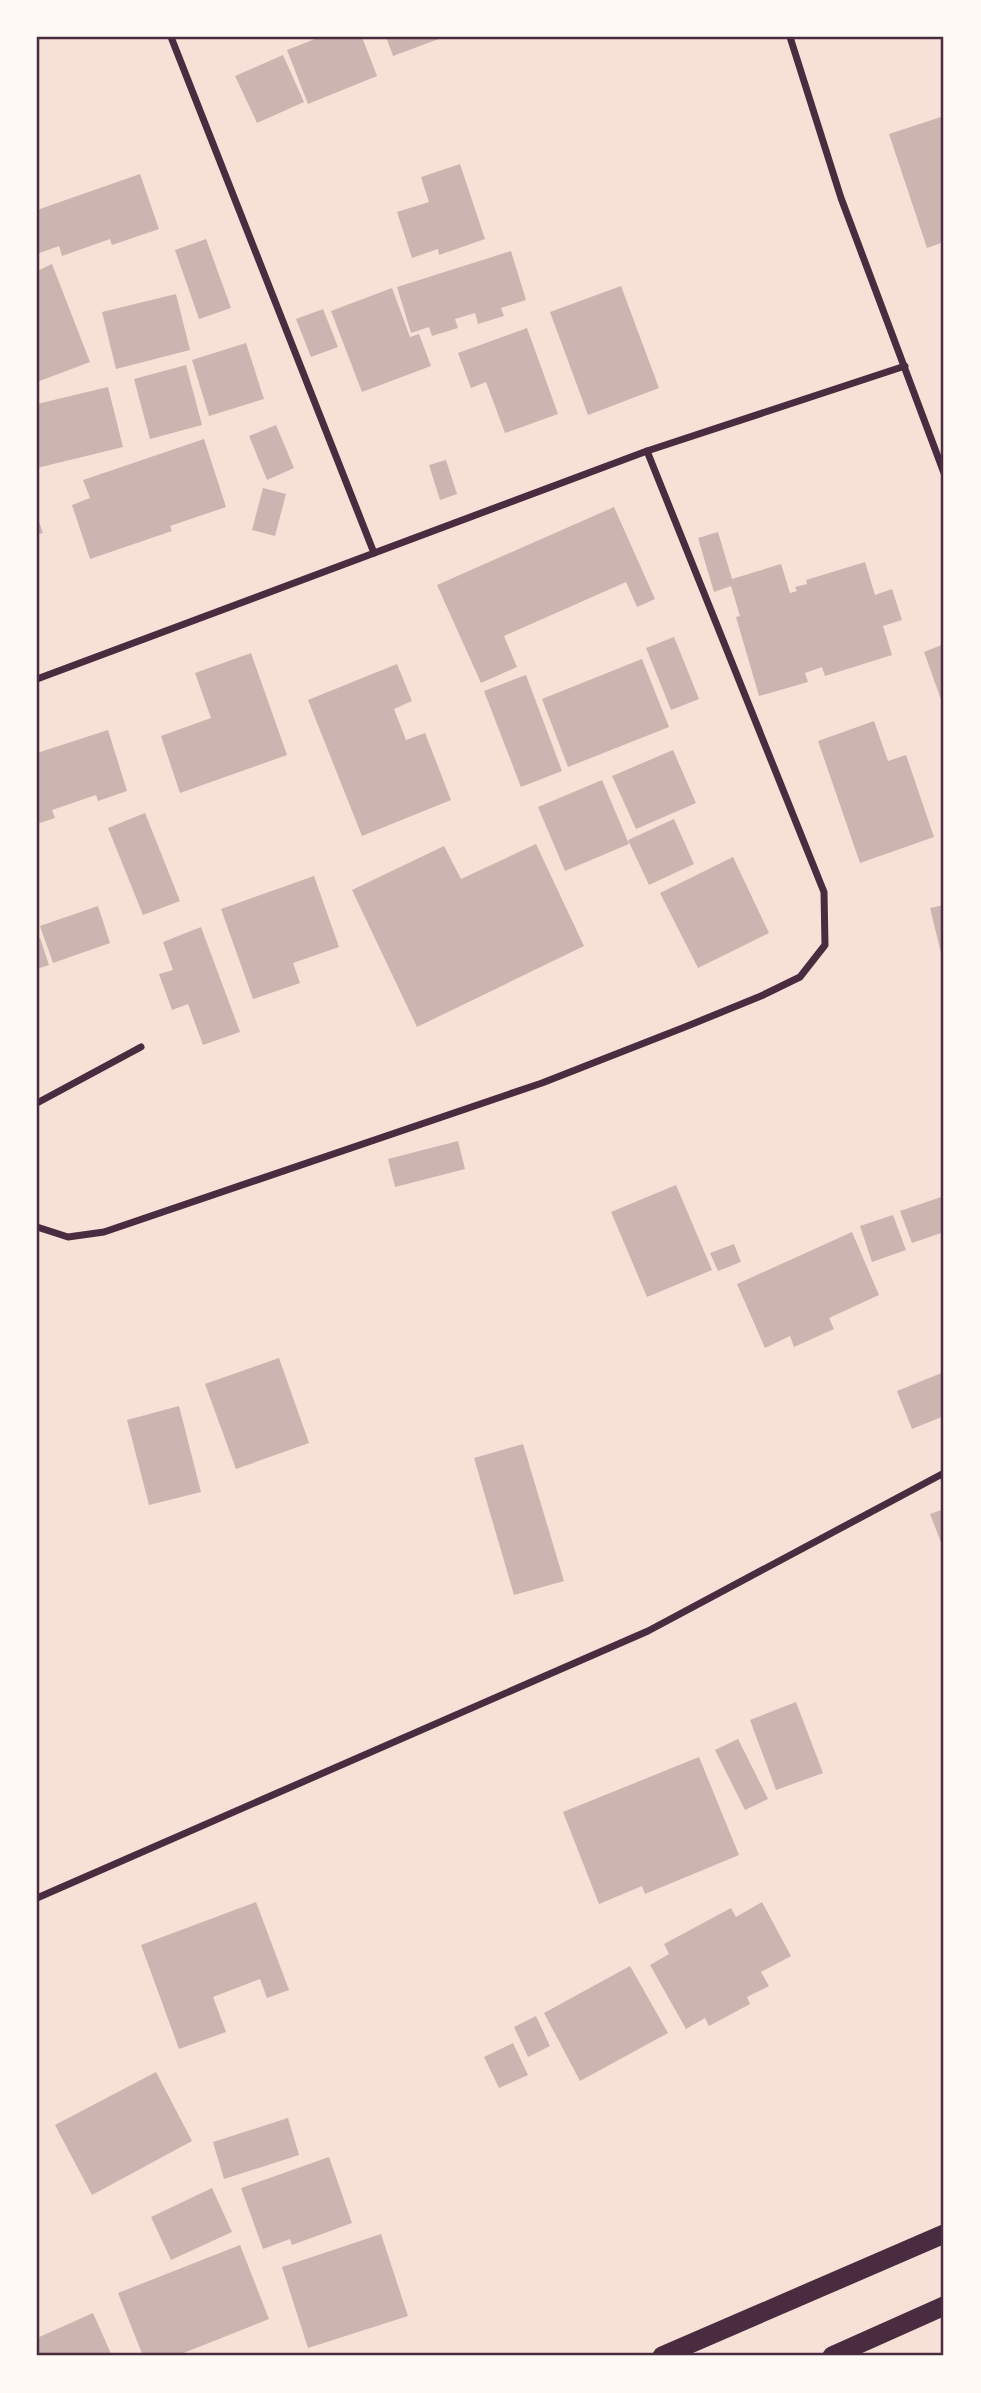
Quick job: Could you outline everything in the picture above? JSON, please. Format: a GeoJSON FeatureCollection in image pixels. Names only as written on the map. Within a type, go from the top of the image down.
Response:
{"type":"FeatureCollection","features":[{"type":"Feature","properties":{"kind":"highway"},"geometry":{"type":"LineString","coordinates":[[662,2356],[944,2234]]}},
{"type":"Feature","properties":{"kind":"highway"},"geometry":{"type":"LineString","coordinates":[[832,2356],[944,2306]]}},
{"type":"Feature","properties":{"kind":"street"},"geometry":{"type":"LineString","coordinates":[[171,37],[374,553]]}},
{"type":"Feature","properties":{"kind":"street"},"geometry":{"type":"LineString","coordinates":[[790,37],[841,198],[944,472]]}},
{"type":"Feature","properties":{"kind":"street"},"geometry":{"type":"LineString","coordinates":[[37,680],[647,451],[905,366]]}},
{"type":"Feature","properties":{"kind":"street"},"geometry":{"type":"LineString","coordinates":[[37,1227],[68,1237],[104,1232],[542,1083],[761,996],[800,977],[825,945],[824,892],[647,451]]}},
{"type":"Feature","properties":{"kind":"street"},"geometry":{"type":"LineString","coordinates":[[37,1103],[141,1046]]}},
{"type":"Feature","properties":{"kind":"street"},"geometry":{"type":"LineString","coordinates":[[37,1898],[648,1631],[944,1473]]}},
{"type":"Feature","properties":{"kind":"building"},"geometry":{"type":"Polygon","coordinates":[[[320,37],[362,37],[377,76],[308,104],[287,50],[320,37]]]}},
{"type":"Feature","properties":{"kind":"building"},"geometry":{"type":"Polygon","coordinates":[[[386,37],[444,37],[393,56],[386,37]]]}},
{"type":"Feature","properties":{"kind":"building"},"geometry":{"type":"Polygon","coordinates":[[[283,55],[304,102],[257,123],[235,76],[283,55]]]}},
{"type":"Feature","properties":{"kind":"building"},"geometry":{"type":"Polygon","coordinates":[[[944,116],[944,242],[927,248],[889,134],[944,116]]]}},
{"type":"Feature","properties":{"kind":"building"},"geometry":{"type":"Polygon","coordinates":[[[460,164],[485,239],[439,255],[438,249],[412,258],[397,212],[429,202],[421,177],[460,164]]]}},
{"type":"Feature","properties":{"kind":"building"},"geometry":{"type":"Polygon","coordinates":[[[140,174],[159,229],[112,245],[110,239],[62,256],[59,246],[37,254],[37,210],[140,174]]]}},
{"type":"Feature","properties":{"kind":"building"},"geometry":{"type":"Polygon","coordinates":[[[206,239],[231,308],[199,319],[175,250],[206,239]]]}},
{"type":"Feature","properties":{"kind":"building"},"geometry":{"type":"Polygon","coordinates":[[[511,251],[526,300],[501,308],[504,316],[478,324],[475,313],[455,319],[458,328],[432,336],[429,327],[411,333],[397,287],[511,251]]]}},
{"type":"Feature","properties":{"kind":"building"},"geometry":{"type":"Polygon","coordinates":[[[52,264],[90,362],[37,382],[37,271],[52,264]]]}},
{"type":"Feature","properties":{"kind":"building"},"geometry":{"type":"Polygon","coordinates":[[[621,286],[659,388],[588,415],[550,312],[621,286]]]}},
{"type":"Feature","properties":{"kind":"building"},"geometry":{"type":"Polygon","coordinates":[[[392,288],[410,337],[419,334],[431,366],[362,392],[331,311],[392,288]]]}},
{"type":"Feature","properties":{"kind":"building"},"geometry":{"type":"Polygon","coordinates":[[[176,294],[190,350],[116,369],[102,312],[176,294]]]}},
{"type":"Feature","properties":{"kind":"building"},"geometry":{"type":"Polygon","coordinates":[[[323,309],[338,347],[311,357],[296,319],[323,309]]]}},
{"type":"Feature","properties":{"kind":"building"},"geometry":{"type":"Polygon","coordinates":[[[527,328],[558,414],[505,433],[486,382],[471,388],[458,353],[527,328]]]}},
{"type":"Feature","properties":{"kind":"building"},"geometry":{"type":"Polygon","coordinates":[[[246,343],[264,399],[209,416],[192,360],[246,343]]]}},
{"type":"Feature","properties":{"kind":"building"},"geometry":{"type":"Polygon","coordinates":[[[186,365],[202,425],[150,439],[134,379],[186,365]]]}},
{"type":"Feature","properties":{"kind":"building"},"geometry":{"type":"Polygon","coordinates":[[[108,387],[123,447],[37,468],[37,404],[108,387]]]}},
{"type":"Feature","properties":{"kind":"building"},"geometry":{"type":"Polygon","coordinates":[[[276,425],[294,468],[267,480],[249,436],[276,425]]]}},
{"type":"Feature","properties":{"kind":"building"},"geometry":{"type":"Polygon","coordinates":[[[204,439],[226,507],[170,526],[172,531],[90,559],[72,505],[90,498],[83,480],[204,439]]]}},
{"type":"Feature","properties":{"kind":"building"},"geometry":{"type":"Polygon","coordinates":[[[446,460],[457,494],[440,500],[429,465],[446,460]]]}},
{"type":"Feature","properties":{"kind":"building"},"geometry":{"type":"Polygon","coordinates":[[[263,488],[286,494],[275,536],[252,530],[263,488]]]}},
{"type":"Feature","properties":{"kind":"building"},"geometry":{"type":"Polygon","coordinates":[[[614,507],[655,599],[637,607],[626,582],[504,636],[517,667],[481,683],[437,585],[614,507]]]}},
{"type":"Feature","properties":{"kind":"building"},"geometry":{"type":"Polygon","coordinates":[[[37,516],[43,533],[37,535],[37,516]]]}},
{"type":"Feature","properties":{"kind":"building"},"geometry":{"type":"Polygon","coordinates":[[[718,532],[732,579],[781,564],[790,593],[797,591],[795,587],[807,584],[806,580],[865,562],[875,595],[892,589],[902,620],[883,626],[892,655],[825,676],[822,667],[805,673],[808,682],[759,696],[736,617],[740,616],[731,586],[714,592],[698,538],[718,532]]]}},
{"type":"Feature","properties":{"kind":"building"},"geometry":{"type":"Polygon","coordinates":[[[674,637],[699,699],[671,710],[646,648],[674,637]]]}},
{"type":"Feature","properties":{"kind":"building"},"geometry":{"type":"Polygon","coordinates":[[[944,644],[944,708],[924,652],[944,644]]]}},
{"type":"Feature","properties":{"kind":"building"},"geometry":{"type":"Polygon","coordinates":[[[251,653],[287,755],[180,793],[161,736],[211,718],[195,673],[251,653]]]}},
{"type":"Feature","properties":{"kind":"building"},"geometry":{"type":"Polygon","coordinates":[[[642,659],[669,727],[568,767],[542,699],[642,659]]]}},
{"type":"Feature","properties":{"kind":"building"},"geometry":{"type":"Polygon","coordinates":[[[397,664],[412,701],[394,709],[406,740],[425,733],[451,800],[362,836],[308,700],[397,664]]]}},
{"type":"Feature","properties":{"kind":"building"},"geometry":{"type":"Polygon","coordinates":[[[526,675],[562,771],[521,787],[484,691],[526,675]]]}},
{"type":"Feature","properties":{"kind":"building"},"geometry":{"type":"Polygon","coordinates":[[[874,721],[888,761],[906,755],[934,837],[860,863],[818,741],[874,721]]]}},
{"type":"Feature","properties":{"kind":"building"},"geometry":{"type":"Polygon","coordinates":[[[108,730],[127,791],[98,801],[96,795],[52,810],[55,818],[37,824],[37,753],[108,730]]]}},
{"type":"Feature","properties":{"kind":"building"},"geometry":{"type":"Polygon","coordinates":[[[673,750],[696,803],[636,829],[612,776],[673,750]]]}},
{"type":"Feature","properties":{"kind":"building"},"geometry":{"type":"Polygon","coordinates":[[[602,780],[629,844],[565,871],[538,807],[602,780]]]}},
{"type":"Feature","properties":{"kind":"building"},"geometry":{"type":"Polygon","coordinates":[[[145,813],[180,901],[143,915],[108,828],[145,813]]]}},
{"type":"Feature","properties":{"kind":"building"},"geometry":{"type":"Polygon","coordinates":[[[674,819],[694,864],[649,885],[628,840],[674,819]]]}},
{"type":"Feature","properties":{"kind":"building"},"geometry":{"type":"Polygon","coordinates":[[[536,844],[584,946],[417,1027],[352,890],[444,846],[461,879],[536,844]]]}},
{"type":"Feature","properties":{"kind":"building"},"geometry":{"type":"Polygon","coordinates":[[[733,857],[769,933],[698,968],[660,893],[733,857]]]}},
{"type":"Feature","properties":{"kind":"building"},"geometry":{"type":"Polygon","coordinates":[[[314,876],[339,947],[293,963],[300,983],[253,999],[221,909],[314,876]]]}},
{"type":"Feature","properties":{"kind":"building"},"geometry":{"type":"Polygon","coordinates":[[[944,905],[944,960],[943,961],[930,908],[944,905]]]}},
{"type":"Feature","properties":{"kind":"building"},"geometry":{"type":"Polygon","coordinates":[[[98,906],[110,943],[53,963],[40,926],[98,906]]]}},
{"type":"Feature","properties":{"kind":"building"},"geometry":{"type":"Polygon","coordinates":[[[201,927],[240,1032],[203,1045],[188,1004],[172,1010],[159,974],[173,970],[163,942],[201,927]]]}},
{"type":"Feature","properties":{"kind":"building"},"geometry":{"type":"Polygon","coordinates":[[[37,938],[40,938],[49,965],[37,969],[37,938]]]}},
{"type":"Feature","properties":{"kind":"building"},"geometry":{"type":"Polygon","coordinates":[[[458,1141],[465,1169],[395,1187],[388,1159],[458,1141]]]}},
{"type":"Feature","properties":{"kind":"building"},"geometry":{"type":"Polygon","coordinates":[[[676,1185],[712,1270],[647,1297],[611,1212],[676,1185]]]}},
{"type":"Feature","properties":{"kind":"building"},"geometry":{"type":"Polygon","coordinates":[[[944,1196],[944,1232],[912,1243],[900,1211],[944,1196]]]}},
{"type":"Feature","properties":{"kind":"building"},"geometry":{"type":"Polygon","coordinates":[[[893,1215],[906,1250],[872,1262],[860,1226],[893,1215]]]}},
{"type":"Feature","properties":{"kind":"building"},"geometry":{"type":"Polygon","coordinates":[[[852,1232],[879,1295],[829,1318],[834,1329],[794,1347],[790,1336],[765,1348],[737,1284],[852,1232]]]}},
{"type":"Feature","properties":{"kind":"building"},"geometry":{"type":"Polygon","coordinates":[[[734,1244],[741,1262],[718,1271],[710,1253],[734,1244]]]}},
{"type":"Feature","properties":{"kind":"building"},"geometry":{"type":"Polygon","coordinates":[[[279,1358],[309,1443],[236,1469],[205,1384],[279,1358]]]}},
{"type":"Feature","properties":{"kind":"building"},"geometry":{"type":"Polygon","coordinates":[[[944,1372],[944,1416],[912,1429],[897,1391],[944,1372]]]}},
{"type":"Feature","properties":{"kind":"building"},"geometry":{"type":"Polygon","coordinates":[[[179,1406],[201,1492],[149,1505],[127,1420],[179,1406]]]}},
{"type":"Feature","properties":{"kind":"building"},"geometry":{"type":"Polygon","coordinates":[[[523,1444],[564,1581],[514,1595],[474,1458],[523,1444]]]}},
{"type":"Feature","properties":{"kind":"building"},"geometry":{"type":"Polygon","coordinates":[[[944,1509],[944,1544],[942,1545],[930,1514],[944,1509]]]}},
{"type":"Feature","properties":{"kind":"building"},"geometry":{"type":"Polygon","coordinates":[[[796,1702],[823,1773],[776,1790],[750,1720],[796,1702]]]}},
{"type":"Feature","properties":{"kind":"building"},"geometry":{"type":"Polygon","coordinates":[[[738,1739],[768,1799],[745,1810],[715,1750],[738,1739]]]}},
{"type":"Feature","properties":{"kind":"building"},"geometry":{"type":"Polygon","coordinates":[[[699,1757],[739,1855],[645,1894],[642,1886],[599,1904],[563,1812],[699,1757]]]}},
{"type":"Feature","properties":{"kind":"building"},"geometry":{"type":"Polygon","coordinates":[[[256,1902],[289,1990],[267,1998],[260,1979],[213,1997],[226,2032],[179,2049],[141,1945],[256,1902]]]}},
{"type":"Feature","properties":{"kind":"building"},"geometry":{"type":"Polygon","coordinates":[[[762,1902],[791,1956],[761,1972],[769,1986],[747,1997],[750,2004],[709,2026],[705,2018],[686,2029],[650,1965],[669,1954],[664,1944],[731,1908],[736,1917],[762,1902]]]}},
{"type":"Feature","properties":{"kind":"building"},"geometry":{"type":"Polygon","coordinates":[[[630,1966],[668,2033],[580,2081],[544,2013],[630,1966]]]}},
{"type":"Feature","properties":{"kind":"building"},"geometry":{"type":"Polygon","coordinates":[[[536,2016],[550,2046],[528,2057],[514,2027],[536,2016]]]}},
{"type":"Feature","properties":{"kind":"building"},"geometry":{"type":"Polygon","coordinates":[[[513,2043],[528,2075],[499,2088],[484,2057],[513,2043]]]}},
{"type":"Feature","properties":{"kind":"building"},"geometry":{"type":"Polygon","coordinates":[[[156,2072],[192,2141],[92,2195],[55,2125],[156,2072]]]}},
{"type":"Feature","properties":{"kind":"building"},"geometry":{"type":"Polygon","coordinates":[[[288,2118],[299,2155],[224,2179],[213,2142],[288,2118]]]}},
{"type":"Feature","properties":{"kind":"building"},"geometry":{"type":"Polygon","coordinates":[[[329,2157],[352,2223],[292,2245],[290,2239],[263,2249],[241,2188],[329,2157]]]}},
{"type":"Feature","properties":{"kind":"building"},"geometry":{"type":"Polygon","coordinates":[[[212,2188],[232,2232],[171,2260],[151,2217],[212,2188]]]}},
{"type":"Feature","properties":{"kind":"building"},"geometry":{"type":"Polygon","coordinates":[[[381,2234],[408,2316],[308,2348],[282,2267],[381,2234]]]}},
{"type":"Feature","properties":{"kind":"building"},"geometry":{"type":"Polygon","coordinates":[[[240,2245],[269,2319],[176,2356],[143,2356],[118,2293],[240,2245]]]}},
{"type":"Feature","properties":{"kind":"building"},"geometry":{"type":"Polygon","coordinates":[[[93,2313],[112,2356],[37,2356],[37,2338],[93,2313]]]}}]}
